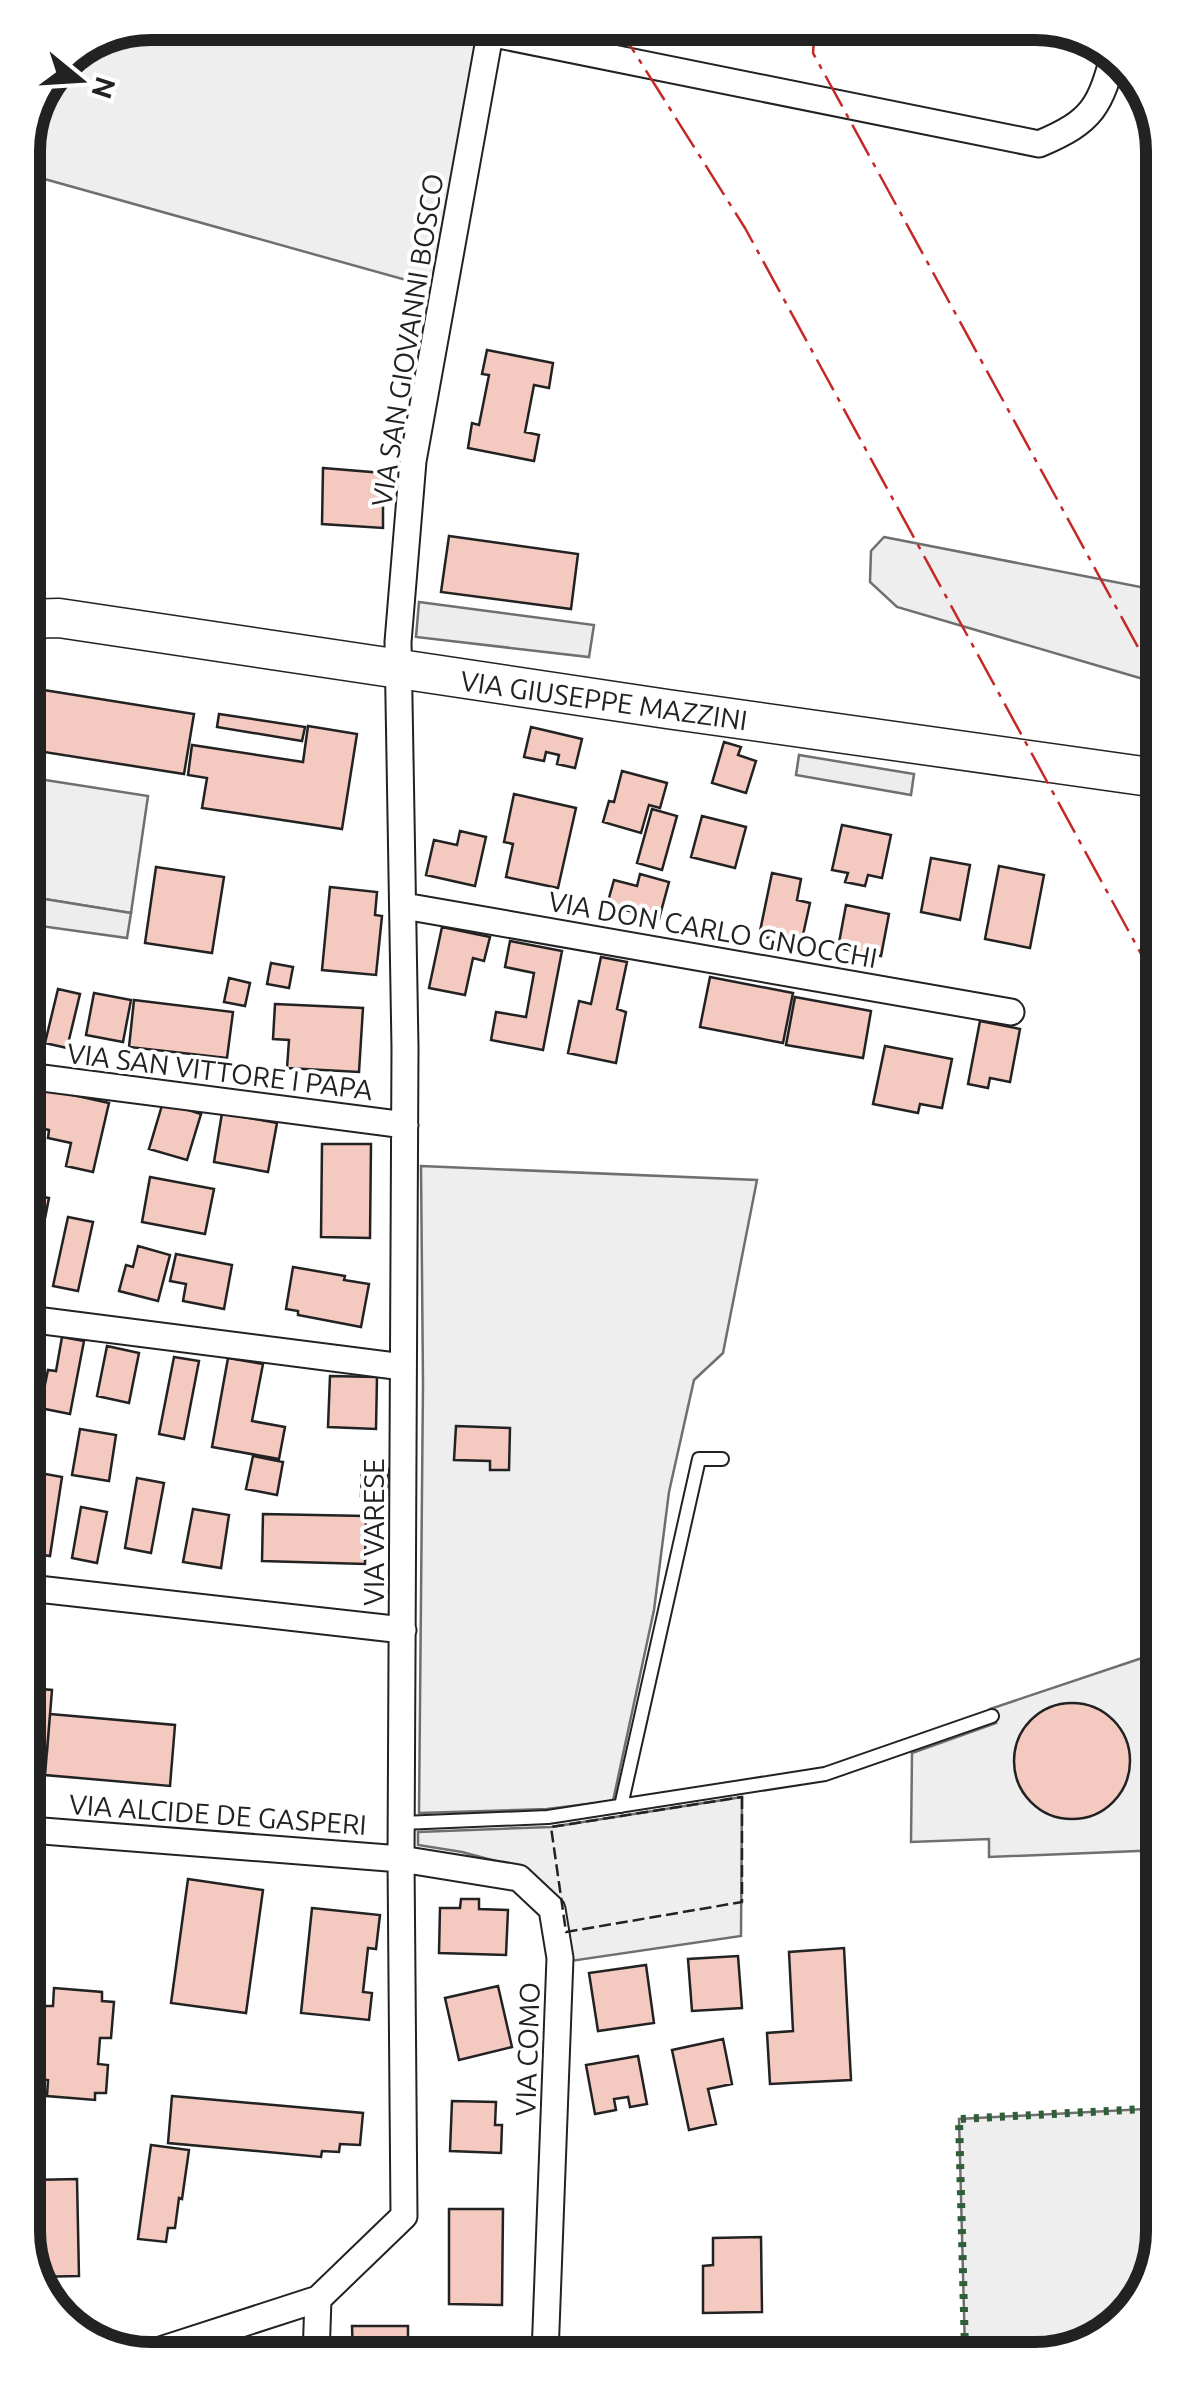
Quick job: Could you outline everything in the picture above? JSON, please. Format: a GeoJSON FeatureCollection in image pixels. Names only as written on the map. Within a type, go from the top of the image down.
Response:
{"type":"FeatureCollection","features":[{"type":"Feature","properties":{"kind":"street","name":"VIA SAN GIOVANNI BOSCO"},"geometry":{"type":"LineString","coordinates":[[397,669],[413,462],[489,40]]}},
{"type":"Feature","properties":{"kind":"street"},"geometry":{"type":"LineString","coordinates":[[548,40],[1039,144],[1079,124],[1096,107],[1110,69]]}},
{"type":"Feature","properties":{"kind":"street","name":"VIA GIUSEPPE MAZZINI"},"geometry":{"type":"LineString","coordinates":[[42,618],[1146,778]]}},
{"type":"Feature","properties":{"kind":"street","name":"VIA VARESE"},"geometry":{"type":"LineString","coordinates":[[318,2299],[404,2216],[405,1125],[397,669]]}},
{"type":"Feature","properties":{"kind":"street","name":"VIA DON CARLO GNOCCHI"},"geometry":{"type":"LineString","coordinates":[[404,906],[1011,1012]]}},
{"type":"Feature","properties":{"kind":"street","name":"VIA SAN VITTORE I PAPA"},"geometry":{"type":"LineString","coordinates":[[40,1078],[405,1125]]}},
{"type":"Feature","properties":{"kind":"street"},"geometry":{"type":"LineString","coordinates":[[40,1321],[403,1368]]}},
{"type":"Feature","properties":{"kind":"street"},"geometry":{"type":"LineString","coordinates":[[40,1589],[403,1630]]}},
{"type":"Feature","properties":{"kind":"street","name":"VIA ALCIDE DE GASPERI"},"geometry":{"type":"LineString","coordinates":[[40,1831],[402,1859]]}},
{"type":"Feature","properties":{"kind":"street","name":"VIA COMO"},"geometry":{"type":"LineString","coordinates":[[402,1859],[519,1878],[552,1909],[560,1958],[545,2342]]}},
{"type":"Feature","properties":{"kind":"street"},"geometry":{"type":"LineString","coordinates":[[185,2342],[318,2299],[317,2342]]}},
{"type":"Feature","properties":{"kind":"lane"},"geometry":{"type":"LineString","coordinates":[[620,1806],[698,1459],[722,1459]]}},
{"type":"Feature","properties":{"kind":"lane"},"geometry":{"type":"LineString","coordinates":[[402,1823],[548,1817],[825,1774],[992,1716]]}},
{"type":"Feature","properties":{"kind":"shaded area"},"geometry":{"type":"Polygon","coordinates":[[[477,40],[431,287],[40,178],[40,143],[51,102],[78,67],[115,46],[136,41],[477,40]]]}},
{"type":"Feature","properties":{"kind":"shaded area"},"geometry":{"type":"Polygon","coordinates":[[[884,537],[1146,588],[1146,680],[897,607],[870,582],[871,551],[884,537]]]}},
{"type":"Feature","properties":{"kind":"shaded area"},"geometry":{"type":"Polygon","coordinates":[[[419,602],[594,625],[589,657],[416,637],[419,602]]]}},
{"type":"Feature","properties":{"kind":"shaded area"},"geometry":{"type":"Polygon","coordinates":[[[799,755],[914,774],[911,795],[796,775],[799,755]]]}},
{"type":"Feature","properties":{"kind":"shaded area"},"geometry":{"type":"Polygon","coordinates":[[[40,779],[148,796],[131,913],[40,898],[40,779]]]}},
{"type":"Feature","properties":{"kind":"shaded area"},"geometry":{"type":"Polygon","coordinates":[[[40,898],[131,913],[127,938],[40,926],[40,898]]]}},
{"type":"Feature","properties":{"kind":"shaded area"},"geometry":{"type":"Polygon","coordinates":[[[421,1166],[757,1180],[723,1353],[694,1380],[669,1492],[654,1610],[613,1801],[547,1809],[419,1813],[421,1166]]]}},
{"type":"Feature","properties":{"kind":"shaded area"},"geometry":{"type":"Polygon","coordinates":[[[1146,1657],[1146,1851],[989,1857],[989,1839],[911,1842],[912,1753],[996,1723],[990,1709],[1146,1657]]]}},
{"type":"Feature","properties":{"kind":"shaded area"},"geometry":{"type":"Polygon","coordinates":[[[742,1797],[741,1936],[564,1962],[518,1867],[418,1845],[418,1832],[551,1827],[742,1797]]]}},
{"type":"Feature","properties":{"kind":"shaded area"},"geometry":{"type":"Polygon","coordinates":[[[1146,2109],[1145,2246],[1138,2274],[1119,2304],[1103,2319],[1078,2334],[1057,2340],[965,2342],[959,2119],[1146,2109]]]}},
{"type":"Feature","properties":{"kind":"building"},"geometry":{"type":"Polygon","coordinates":[[[487,350],[553,363],[549,388],[534,385],[525,432],[539,435],[534,461],[468,448],[472,423],[479,425],[489,375],[482,374],[487,350]]]}},
{"type":"Feature","properties":{"kind":"building"},"geometry":{"type":"Polygon","coordinates":[[[323,468],[383,473],[383,528],[322,524],[323,468]]]}},
{"type":"Feature","properties":{"kind":"building"},"geometry":{"type":"Polygon","coordinates":[[[449,536],[578,554],[571,609],[441,592],[449,536]]]}},
{"type":"Feature","properties":{"kind":"building"},"geometry":{"type":"Polygon","coordinates":[[[40,689],[194,714],[184,774],[40,751],[40,689]]]}},
{"type":"Feature","properties":{"kind":"building"},"geometry":{"type":"Polygon","coordinates":[[[219,714],[305,727],[302,741],[217,727],[219,714]]]}},
{"type":"Feature","properties":{"kind":"building"},"geometry":{"type":"Polygon","coordinates":[[[308,726],[357,734],[342,829],[202,808],[207,778],[188,775],[192,745],[303,762],[308,726]]]}},
{"type":"Feature","properties":{"kind":"building"},"geometry":{"type":"Polygon","coordinates":[[[531,727],[582,739],[575,768],[557,764],[559,755],[546,752],[544,761],[524,757],[531,727]]]}},
{"type":"Feature","properties":{"kind":"building"},"geometry":{"type":"Polygon","coordinates":[[[724,742],[741,747],[738,755],[756,761],[746,793],[712,783],[724,742]]]}},
{"type":"Feature","properties":{"kind":"building"},"geometry":{"type":"Polygon","coordinates":[[[622,771],[667,783],[660,808],[649,805],[641,833],[603,822],[609,801],[614,802],[622,771]]]}},
{"type":"Feature","properties":{"kind":"building"},"geometry":{"type":"Polygon","coordinates":[[[514,794],[576,808],[558,888],[506,877],[513,844],[504,842],[514,794]]]}},
{"type":"Feature","properties":{"kind":"building"},"geometry":{"type":"Polygon","coordinates":[[[652,809],[677,816],[662,870],[637,863],[652,809]]]}},
{"type":"Feature","properties":{"kind":"building"},"geometry":{"type":"Polygon","coordinates":[[[702,816],[746,827],[735,868],[691,857],[702,816]]]}},
{"type":"Feature","properties":{"kind":"building"},"geometry":{"type":"Polygon","coordinates":[[[842,825],[891,835],[882,878],[868,875],[865,886],[845,882],[848,873],[832,870],[842,825]]]}},
{"type":"Feature","properties":{"kind":"building"},"geometry":{"type":"Polygon","coordinates":[[[460,831],[486,837],[475,886],[426,875],[434,840],[457,845],[460,831]]]}},
{"type":"Feature","properties":{"kind":"building"},"geometry":{"type":"Polygon","coordinates":[[[931,858],[970,865],[960,920],[921,912],[931,858]]]}},
{"type":"Feature","properties":{"kind":"building"},"geometry":{"type":"Polygon","coordinates":[[[999,866],[1044,875],[1030,948],[985,939],[999,866]]]}},
{"type":"Feature","properties":{"kind":"building"},"geometry":{"type":"Polygon","coordinates":[[[156,867],[224,877],[212,953],[145,943],[156,867]]]}},
{"type":"Feature","properties":{"kind":"building"},"geometry":{"type":"Polygon","coordinates":[[[772,873],[801,879],[797,900],[810,903],[801,944],[759,936],[772,873]]]}},
{"type":"Feature","properties":{"kind":"building"},"geometry":{"type":"Polygon","coordinates":[[[640,874],[669,882],[659,919],[607,905],[614,880],[637,886],[640,874]]]}},
{"type":"Feature","properties":{"kind":"building"},"geometry":{"type":"Polygon","coordinates":[[[330,887],[377,892],[375,915],[382,916],[376,975],[322,970],[330,887]]]}},
{"type":"Feature","properties":{"kind":"building"},"geometry":{"type":"Polygon","coordinates":[[[846,905],[889,914],[881,956],[838,948],[846,905]]]}},
{"type":"Feature","properties":{"kind":"building"},"geometry":{"type":"Polygon","coordinates":[[[442,927],[490,937],[484,961],[473,958],[465,995],[429,988],[442,927]]]}},
{"type":"Feature","properties":{"kind":"building"},"geometry":{"type":"Polygon","coordinates":[[[510,941],[562,951],[543,1050],[491,1040],[496,1012],[526,1017],[534,973],[505,967],[510,941]]]}},
{"type":"Feature","properties":{"kind":"building"},"geometry":{"type":"Polygon","coordinates":[[[601,957],[627,962],[617,1009],[626,1012],[616,1063],[568,1053],[579,1001],[591,1004],[601,957]]]}},
{"type":"Feature","properties":{"kind":"building"},"geometry":{"type":"Polygon","coordinates":[[[271,963],[293,967],[289,988],[267,984],[271,963]]]}},
{"type":"Feature","properties":{"kind":"building"},"geometry":{"type":"Polygon","coordinates":[[[710,977],[793,993],[783,1043],[700,1027],[710,977]]]}},
{"type":"Feature","properties":{"kind":"building"},"geometry":{"type":"Polygon","coordinates":[[[229,978],[250,983],[245,1006],[224,1002],[229,978]]]}},
{"type":"Feature","properties":{"kind":"building"},"geometry":{"type":"Polygon","coordinates":[[[58,989],[80,994],[67,1048],[45,1043],[58,989]]]}},
{"type":"Feature","properties":{"kind":"building"},"geometry":{"type":"Polygon","coordinates":[[[94,993],[131,1000],[123,1042],[86,1035],[94,993]]]}},
{"type":"Feature","properties":{"kind":"building"},"geometry":{"type":"Polygon","coordinates":[[[795,997],[871,1011],[863,1058],[786,1045],[795,997]]]}},
{"type":"Feature","properties":{"kind":"building"},"geometry":{"type":"Polygon","coordinates":[[[134,1000],[233,1012],[227,1058],[129,1047],[134,1000]]]}},
{"type":"Feature","properties":{"kind":"building"},"geometry":{"type":"Polygon","coordinates":[[[275,1004],[363,1008],[359,1072],[287,1068],[289,1040],[273,1039],[275,1004]]]}},
{"type":"Feature","properties":{"kind":"building"},"geometry":{"type":"Polygon","coordinates":[[[980,1021],[1020,1029],[1010,1082],[990,1078],[988,1088],[968,1084],[980,1021]]]}},
{"type":"Feature","properties":{"kind":"building"},"geometry":{"type":"Polygon","coordinates":[[[885,1046],[952,1059],[942,1108],[920,1104],[918,1113],[873,1104],[885,1046]]]}},
{"type":"Feature","properties":{"kind":"building"},"geometry":{"type":"Polygon","coordinates":[[[40,1088],[109,1103],[93,1172],[66,1166],[71,1143],[48,1138],[49,1130],[40,1128],[40,1088]]]}},
{"type":"Feature","properties":{"kind":"building"},"geometry":{"type":"Polygon","coordinates":[[[163,1102],[201,1114],[187,1160],[149,1149],[163,1102]]]}},
{"type":"Feature","properties":{"kind":"building"},"geometry":{"type":"Polygon","coordinates":[[[222,1113],[277,1123],[268,1172],[214,1162],[222,1113]]]}},
{"type":"Feature","properties":{"kind":"building"},"geometry":{"type":"Polygon","coordinates":[[[322,1144],[371,1144],[370,1238],[321,1237],[322,1144]]]}},
{"type":"Feature","properties":{"kind":"building"},"geometry":{"type":"Polygon","coordinates":[[[150,1177],[214,1189],[205,1234],[142,1222],[150,1177]]]}},
{"type":"Feature","properties":{"kind":"building"},"geometry":{"type":"Polygon","coordinates":[[[40,1196],[49,1198],[40,1244],[40,1196]]]}},
{"type":"Feature","properties":{"kind":"building"},"geometry":{"type":"Polygon","coordinates":[[[68,1217],[93,1222],[78,1291],[53,1286],[68,1217]]]}},
{"type":"Feature","properties":{"kind":"building"},"geometry":{"type":"Polygon","coordinates":[[[138,1246],[170,1255],[158,1301],[119,1291],[126,1265],[133,1267],[138,1246]]]}},
{"type":"Feature","properties":{"kind":"building"},"geometry":{"type":"Polygon","coordinates":[[[176,1254],[232,1265],[224,1309],[183,1301],[186,1284],[170,1281],[176,1254]]]}},
{"type":"Feature","properties":{"kind":"building"},"geometry":{"type":"Polygon","coordinates":[[[293,1267],[369,1284],[361,1327],[298,1315],[298,1311],[286,1309],[293,1267]]]}},
{"type":"Feature","properties":{"kind":"building"},"geometry":{"type":"Polygon","coordinates":[[[62,1337],[84,1341],[70,1414],[40,1408],[48,1370],[56,1371],[62,1337]]]}},
{"type":"Feature","properties":{"kind":"building"},"geometry":{"type":"Polygon","coordinates":[[[107,1346],[139,1353],[129,1403],[97,1396],[107,1346]]]}},
{"type":"Feature","properties":{"kind":"building"},"geometry":{"type":"Polygon","coordinates":[[[174,1357],[199,1361],[184,1439],[159,1434],[174,1357]]]}},
{"type":"Feature","properties":{"kind":"building"},"geometry":{"type":"Polygon","coordinates":[[[228,1358],[263,1364],[252,1421],[285,1427],[279,1459],[212,1447],[228,1358]]]}},
{"type":"Feature","properties":{"kind":"building"},"geometry":{"type":"Polygon","coordinates":[[[330,1376],[377,1377],[376,1429],[328,1427],[330,1376]]]}},
{"type":"Feature","properties":{"kind":"building"},"geometry":{"type":"Polygon","coordinates":[[[456,1426],[510,1428],[509,1470],[490,1470],[490,1461],[454,1460],[456,1426]]]}},
{"type":"Feature","properties":{"kind":"building"},"geometry":{"type":"Polygon","coordinates":[[[80,1429],[116,1435],[109,1481],[72,1475],[80,1429]]]}},
{"type":"Feature","properties":{"kind":"building"},"geometry":{"type":"Polygon","coordinates":[[[253,1456],[283,1462],[277,1495],[246,1489],[253,1456]]]}},
{"type":"Feature","properties":{"kind":"building"},"geometry":{"type":"Polygon","coordinates":[[[362,1469],[388,1469],[387,1496],[361,1496],[362,1469]]]}},
{"type":"Feature","properties":{"kind":"building"},"geometry":{"type":"Polygon","coordinates":[[[40,1473],[62,1477],[50,1556],[40,1555],[40,1473]]]}},
{"type":"Feature","properties":{"kind":"building"},"geometry":{"type":"Polygon","coordinates":[[[137,1478],[164,1483],[151,1553],[125,1548],[137,1478]]]}},
{"type":"Feature","properties":{"kind":"building"},"geometry":{"type":"Polygon","coordinates":[[[81,1507],[107,1512],[97,1563],[72,1558],[81,1507]]]}},
{"type":"Feature","properties":{"kind":"building"},"geometry":{"type":"Polygon","coordinates":[[[193,1509],[229,1515],[221,1568],[183,1562],[193,1509]]]}},
{"type":"Feature","properties":{"kind":"building"},"geometry":{"type":"Polygon","coordinates":[[[263,1514],[366,1516],[365,1564],[262,1561],[263,1514]]]}},
{"type":"Feature","properties":{"kind":"building"},"geometry":{"type":"Polygon","coordinates":[[[40,1689],[52,1690],[47,1752],[40,1752],[40,1689]]]}},
{"type":"Feature","properties":{"kind":"building"},"geometry":{"type":"Polygon","coordinates":[[[1072,1703],[1094,1707],[1113,1720],[1126,1739],[1130,1761],[1126,1783],[1113,1802],[1094,1815],[1072,1819],[1050,1815],[1031,1802],[1018,1783],[1014,1761],[1018,1739],[1031,1720],[1050,1707],[1072,1703]]]}},
{"type":"Feature","properties":{"kind":"building"},"geometry":{"type":"Polygon","coordinates":[[[50,1714],[175,1725],[170,1786],[45,1775],[50,1714]]]}},
{"type":"Feature","properties":{"kind":"building"},"geometry":{"type":"Polygon","coordinates":[[[188,1879],[263,1890],[246,2013],[171,2003],[188,1879]]]}},
{"type":"Feature","properties":{"kind":"building"},"geometry":{"type":"Polygon","coordinates":[[[461,1899],[479,1899],[479,1909],[508,1910],[506,1955],[439,1953],[440,1908],[460,1908],[461,1899]]]}},
{"type":"Feature","properties":{"kind":"building"},"geometry":{"type":"Polygon","coordinates":[[[312,1908],[380,1915],[376,1949],[368,1948],[363,1992],[372,1993],[369,2020],[301,2013],[312,1908]]]}},
{"type":"Feature","properties":{"kind":"building"},"geometry":{"type":"Polygon","coordinates":[[[844,1948],[851,2080],[770,2084],[767,2033],[793,2031],[789,1952],[844,1948]]]}},
{"type":"Feature","properties":{"kind":"building"},"geometry":{"type":"Polygon","coordinates":[[[738,1956],[742,2008],[692,2011],[688,1959],[738,1956]]]}},
{"type":"Feature","properties":{"kind":"building"},"geometry":{"type":"Polygon","coordinates":[[[646,1965],[654,2023],[598,2031],[589,1973],[646,1965]]]}},
{"type":"Feature","properties":{"kind":"building"},"geometry":{"type":"Polygon","coordinates":[[[498,1986],[512,2047],[459,2060],[445,1998],[498,1986]]]}},
{"type":"Feature","properties":{"kind":"building"},"geometry":{"type":"Polygon","coordinates":[[[54,1988],[102,1992],[102,2001],[114,2002],[111,2038],[100,2038],[98,2064],[108,2065],[106,2093],[95,2093],[95,2100],[47,2096],[48,2080],[40,2079],[40,2067],[45,2006],[53,2006],[54,1988]]]}},
{"type":"Feature","properties":{"kind":"building"},"geometry":{"type":"Polygon","coordinates":[[[723,2039],[732,2084],[708,2089],[716,2124],[689,2130],[672,2050],[723,2039]]]}},
{"type":"Feature","properties":{"kind":"building"},"geometry":{"type":"Polygon","coordinates":[[[638,2056],[647,2104],[630,2107],[628,2097],[614,2099],[616,2110],[595,2114],[586,2065],[638,2056]]]}},
{"type":"Feature","properties":{"kind":"building"},"geometry":{"type":"Polygon","coordinates":[[[172,2096],[363,2113],[360,2145],[340,2144],[339,2152],[322,2151],[321,2157],[168,2143],[172,2096]]]}},
{"type":"Feature","properties":{"kind":"building"},"geometry":{"type":"Polygon","coordinates":[[[452,2101],[496,2102],[495,2125],[502,2125],[501,2153],[450,2151],[452,2101]]]}},
{"type":"Feature","properties":{"kind":"building"},"geometry":{"type":"Polygon","coordinates":[[[151,2145],[189,2150],[175,2228],[168,2228],[166,2242],[138,2239],[151,2145]]]}},
{"type":"Feature","properties":{"kind":"building"},"geometry":{"type":"Polygon","coordinates":[[[77,2179],[79,2276],[48,2274],[40,2231],[40,2180],[77,2179]]]}},
{"type":"Feature","properties":{"kind":"building"},"geometry":{"type":"Polygon","coordinates":[[[449,2209],[503,2209],[502,2305],[449,2304],[449,2209]]]}},
{"type":"Feature","properties":{"kind":"building"},"geometry":{"type":"Polygon","coordinates":[[[761,2237],[762,2312],[703,2313],[703,2266],[713,2265],[713,2238],[761,2237]]]}},
{"type":"Feature","properties":{"kind":"building"},"geometry":{"type":"Polygon","coordinates":[[[352,2326],[408,2326],[408,2342],[353,2342],[352,2326]]]}},
{"type":"Feature","properties":{"kind":"building"},"geometry":{"type":"Polygon","coordinates":[[[427,2340],[468,2340],[468,2342],[427,2340]]]}},
{"type":"Feature","properties":{"kind":"hedge"},"geometry":{"type":"LineString","coordinates":[[965,2342],[959,2119],[1146,2109]]}},
{"type":"Feature","properties":{"kind":"fence"},"geometry":{"type":"LineString","coordinates":[[742,1797],[742,1902],[566,1932],[551,1827],[742,1797]]}},
{"type":"Feature","properties":{"kind":"power"},"geometry":{"type":"LineString","coordinates":[[627,40],[745,228],[1146,963]]}},
{"type":"Feature","properties":{"kind":"power"},"geometry":{"type":"LineString","coordinates":[[814,40],[813,53],[1146,662]]}}]}
